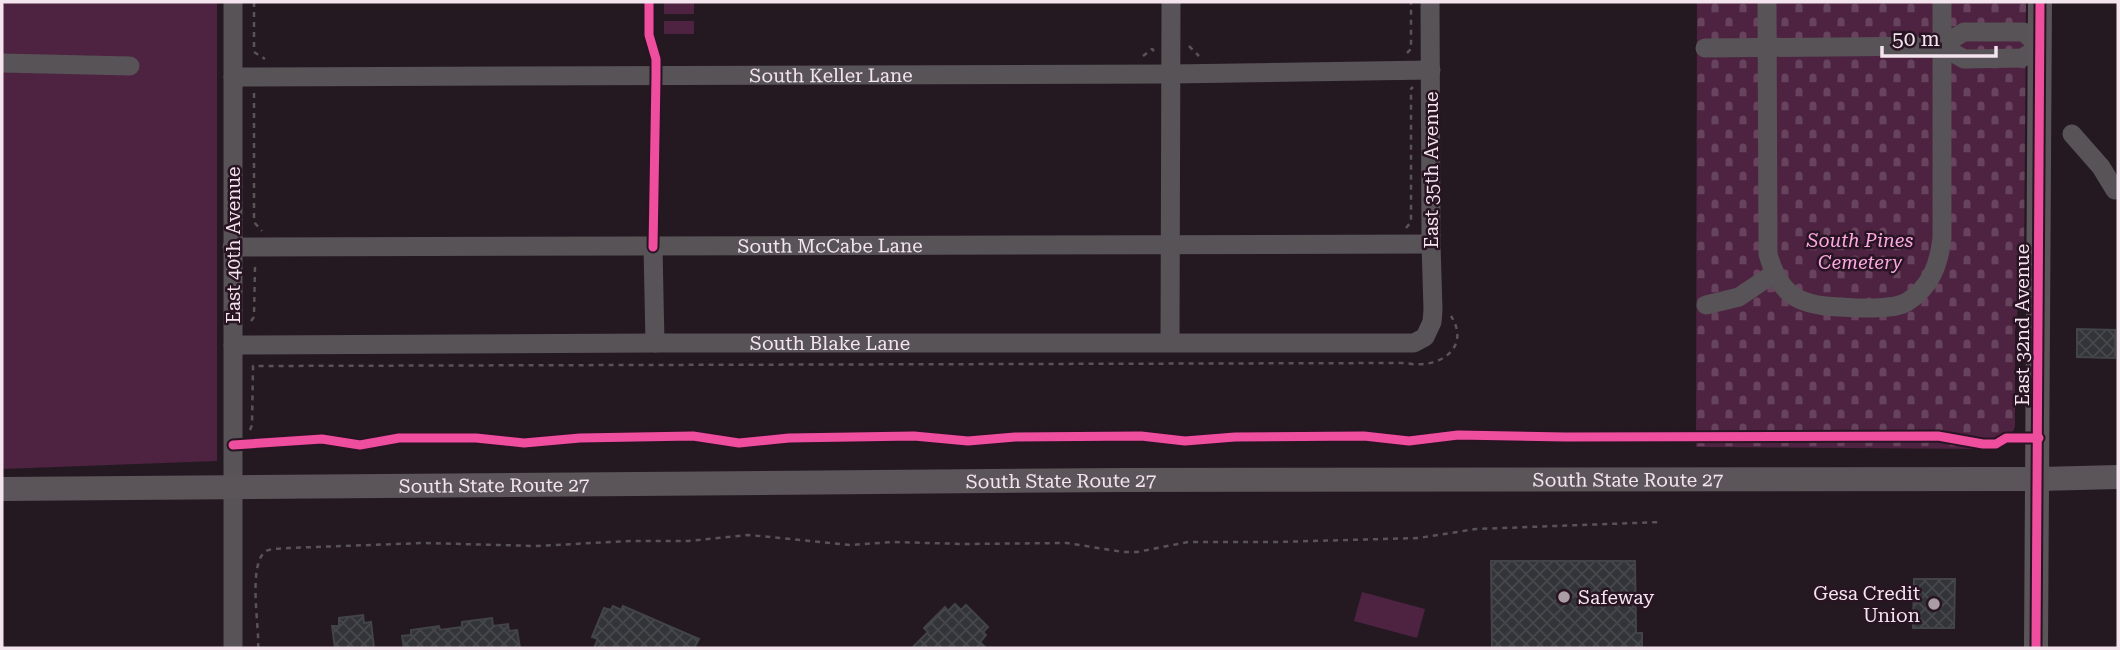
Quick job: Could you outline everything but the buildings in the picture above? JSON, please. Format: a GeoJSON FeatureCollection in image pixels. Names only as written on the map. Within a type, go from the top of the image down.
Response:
{"type":"FeatureCollection","features":[{"type":"Feature","properties":{"kind":"main road","name":"East 32nd Avenue"},"geometry":{"type":"LineString","coordinates":[[2036,648],[2040,2]]}},
{"type":"Feature","properties":{"kind":"main road","name":"South State Route 27"},"geometry":{"type":"LineString","coordinates":[[2,489],[1097,480],[2118,477]]}},
{"type":"Feature","properties":{"kind":"street","name":"East 40th Avenue"},"geometry":{"type":"LineString","coordinates":[[233,2],[240,253],[233,345],[233,648]]}},
{"type":"Feature","properties":{"kind":"street"},"geometry":{"type":"LineString","coordinates":[[1170,342],[1168,245],[1171,2]]}},
{"type":"Feature","properties":{"kind":"street","name":"East 35th Avenue"},"geometry":{"type":"LineString","coordinates":[[1424,337],[1432,322],[1433,310],[1430,2]]}},
{"type":"Feature","properties":{"kind":"street"},"geometry":{"type":"LineString","coordinates":[[1767,2],[1768,254],[1773,274],[1785,289],[1800,301],[1821,307],[1872,308],[1905,303],[1928,282],[1940,259],[1942,2]]}},
{"type":"Feature","properties":{"kind":"street"},"geometry":{"type":"LineString","coordinates":[[1705,48],[1941,46],[1964,59],[1974,59],[2022,58],[2040,47],[2024,33],[1964,32],[1941,46]]}},
{"type":"Feature","properties":{"kind":"street"},"geometry":{"type":"LineString","coordinates":[[2,63],[130,66]]}},
{"type":"Feature","properties":{"kind":"street","name":"South Keller Lane"},"geometry":{"type":"LineString","coordinates":[[233,77],[1171,74],[1431,70]]}},
{"type":"Feature","properties":{"kind":"street"},"geometry":{"type":"LineString","coordinates":[[2072,134],[2101,167],[2115,190]]}},
{"type":"Feature","properties":{"kind":"street","name":"South McCabe Lane"},"geometry":{"type":"LineString","coordinates":[[240,253],[653,247],[1431,244]]}},
{"type":"Feature","properties":{"kind":"street"},"geometry":{"type":"LineString","coordinates":[[653,247],[655,342]]}},
{"type":"Feature","properties":{"kind":"street"},"geometry":{"type":"LineString","coordinates":[[1706,305],[1739,297],[1773,274]]}},
{"type":"Feature","properties":{"kind":"street","name":"South Blake Lane"},"geometry":{"type":"LineString","coordinates":[[233,345],[655,342],[1414,343],[1424,337]]}},
{"type":"Feature","properties":{"kind":"path"},"geometry":{"type":"LineString","coordinates":[[254,2],[254,52],[263,59],[276,59]]}},
{"type":"Feature","properties":{"kind":"path"},"geometry":{"type":"LineString","coordinates":[[1404,55],[1411,49],[1411,2]]}},
{"type":"Feature","properties":{"kind":"path"},"geometry":{"type":"LineString","coordinates":[[1185,41],[1198,56]]}},
{"type":"Feature","properties":{"kind":"path"},"geometry":{"type":"LineString","coordinates":[[1131,56],[1145,56],[1152,49],[1156,53]]}},
{"type":"Feature","properties":{"kind":"path"},"geometry":{"type":"LineString","coordinates":[[1405,228],[1411,222],[1411,89],[1415,85]]}},
{"type":"Feature","properties":{"kind":"path"},"geometry":{"type":"LineString","coordinates":[[250,88],[254,93],[254,222],[263,232]]}},
{"type":"Feature","properties":{"kind":"path"},"geometry":{"type":"LineString","coordinates":[[240,253],[255,265],[254,317],[250,323]]}},
{"type":"Feature","properties":{"kind":"path"},"geometry":{"type":"LineString","coordinates":[[258,648],[254,592],[260,561],[269,550],[288,548],[424,542],[536,546],[688,541],[749,535],[850,545],[893,542],[1067,542],[1138,552],[1188,541],[1276,542],[1419,538],[1476,529],[1661,522]]}},
{"type":"Feature","properties":{"kind":"green space"},"geometry":{"type":"Polygon","coordinates":[[[2,2],[217,2],[217,461],[2,469],[2,2]]]}},
{"type":"Feature","properties":{"kind":"green space"},"geometry":{"type":"Polygon","coordinates":[[[664,2],[694,2],[694,14],[664,14],[664,2]]]}},
{"type":"Feature","properties":{"kind":"green space","name":"South Pines Cemetery"},"geometry":{"type":"Polygon","coordinates":[[[1697,2],[2026,2],[2024,262],[2015,331],[2015,426],[2004,443],[1992,449],[1696,447],[1697,2]]]}},
{"type":"Feature","properties":{"kind":"green space"},"geometry":{"type":"Polygon","coordinates":[[[664,21],[694,21],[694,34],[664,34],[664,21]]]}},
{"type":"Feature","properties":{"kind":"green space"},"geometry":{"type":"Polygon","coordinates":[[[1362,592],[1425,609],[1417,638],[1354,621],[1362,592]]]}},
{"type":"Feature","properties":{"kind":"cycle path"},"geometry":{"type":"LineString","coordinates":[[649,2],[649,35],[656,59],[653,247]]}},
{"type":"Feature","properties":{"kind":"cycle path"},"geometry":{"type":"LineString","coordinates":[[2036,648],[2040,2]]}},
{"type":"Feature","properties":{"kind":"cycle path"},"geometry":{"type":"LineString","coordinates":[[233,445],[322,439],[360,445],[399,438],[476,438],[524,443],[580,438],[693,436],[739,443],[789,438],[914,436],[968,441],[1015,437],[1141,436],[1185,441],[1235,437],[1364,436],[1409,441],[1458,435],[1938,436],[1983,444],[1996,444],[2006,438],[2039,438]]}},
{"type":"Feature","properties":{"kind":"place","name":"Safeway"},"geometry":{"type":"Point","coordinates":[1564,597]}},
{"type":"Feature","properties":{"kind":"place","name":"Gesa Credit Union"},"geometry":{"type":"Point","coordinates":[1934,604]}}]}
